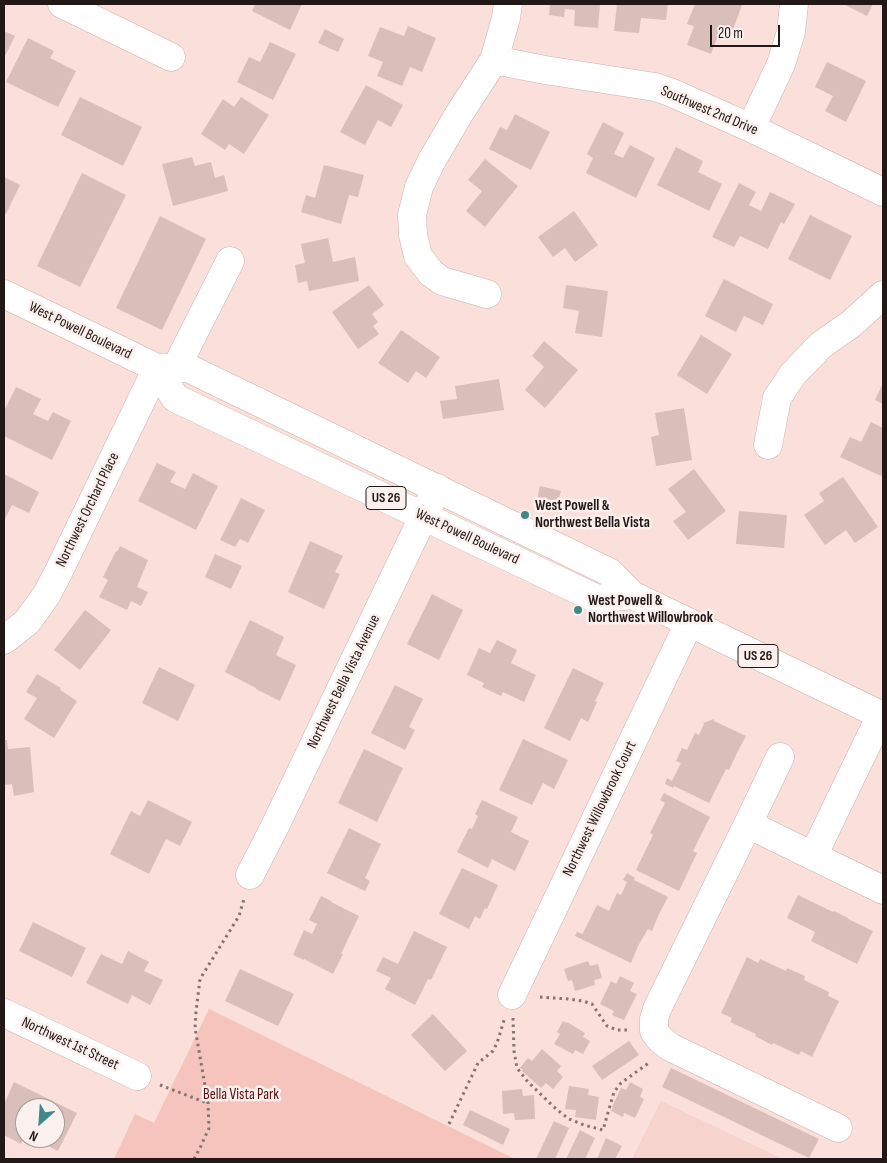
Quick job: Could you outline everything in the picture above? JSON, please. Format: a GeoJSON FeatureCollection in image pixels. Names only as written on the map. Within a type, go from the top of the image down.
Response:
{"type":"FeatureCollection","features":[{"type":"Feature","properties":{"kind":"street"},"geometry":{"type":"LineString","coordinates":[[62,4],[171,57]]}},
{"type":"Feature","properties":{"kind":"street"},"geometry":{"type":"LineString","coordinates":[[487,294],[442,281],[431,273],[418,256],[412,235],[412,215],[419,187],[432,160],[494,60],[508,4]]}},
{"type":"Feature","properties":{"kind":"street"},"geometry":{"type":"LineString","coordinates":[[751,128],[781,64],[791,32],[794,4]]}},
{"type":"Feature","properties":{"kind":"street","name":"Southwest 2nd Drive"},"geometry":{"type":"LineString","coordinates":[[494,60],[655,87],[670,92],[751,128],[883,192]]}},
{"type":"Feature","properties":{"kind":"street","name":"Northwest Orchard Place"},"geometry":{"type":"LineString","coordinates":[[4,640],[27,622],[46,594],[166,368],[230,261]]}},
{"type":"Feature","properties":{"kind":"street","name":"West Powell Boulevard"},"geometry":{"type":"LineString","coordinates":[[4,294],[166,368],[188,368],[609,572],[632,595],[882,716]]}},
{"type":"Feature","properties":{"kind":"street"},"geometry":{"type":"LineString","coordinates":[[768,445],[777,398],[793,374],[821,345],[851,324],[883,295]]}},
{"type":"Feature","properties":{"kind":"street","name":"West Powell Boulevard"},"geometry":{"type":"LineString","coordinates":[[166,368],[175,398],[597,599],[632,595]]}},
{"type":"Feature","properties":{"kind":"street","name":"Northwest Bella Vista Avenue"},"geometry":{"type":"LineString","coordinates":[[250,875],[437,488]]}},
{"type":"Feature","properties":{"kind":"street","name":"Northwest Willowbrook Court"},"geometry":{"type":"LineString","coordinates":[[512,995],[689,623]]}},
{"type":"Feature","properties":{"kind":"street"},"geometry":{"type":"LineString","coordinates":[[813,856],[882,716]]}},
{"type":"Feature","properties":{"kind":"street"},"geometry":{"type":"LineString","coordinates":[[780,757],[656,1009],[654,1019],[662,1039],[838,1128]]}},
{"type":"Feature","properties":{"kind":"street"},"geometry":{"type":"LineString","coordinates":[[748,824],[883,890]]}},
{"type":"Feature","properties":{"kind":"street","name":"Northwest 1st Street"},"geometry":{"type":"LineString","coordinates":[[4,1013],[137,1076]]}},
{"type":"Feature","properties":{"kind":"path"},"geometry":{"type":"LineString","coordinates":[[194,1159],[209,1128],[208,1104],[195,1028],[200,979],[239,916]]}},
{"type":"Feature","properties":{"kind":"path"},"geometry":{"type":"LineString","coordinates":[[512,995],[583,1001],[592,1004],[607,1026],[617,1030],[662,1039]]}},
{"type":"Feature","properties":{"kind":"path"},"geometry":{"type":"LineString","coordinates":[[512,995],[514,1051],[517,1068],[556,1110],[584,1126],[603,1130],[614,1092],[662,1039]]}},
{"type":"Feature","properties":{"kind":"path"},"geometry":{"type":"LineString","coordinates":[[449,1124],[478,1063],[493,1051],[497,1043],[512,995]]}},
{"type":"Feature","properties":{"kind":"path"},"geometry":{"type":"LineString","coordinates":[[137,1076],[208,1104]]}},
{"type":"Feature","properties":{"kind":"shaded area"},"geometry":{"type":"Polygon","coordinates":[[[661,1101],[783,1159],[632,1159],[661,1101]]]}},
{"type":"Feature","properties":{"kind":"green space","name":"Bella Vista Park"},"geometry":{"type":"Polygon","coordinates":[[[209,1009],[515,1159],[114,1159],[135,1114],[154,1123],[209,1009]]]}},
{"type":"Feature","properties":{"kind":"building"},"geometry":{"type":"Polygon","coordinates":[[[255,4],[302,4],[290,30],[252,11],[255,4]]]}},
{"type":"Feature","properties":{"kind":"building"},"geometry":{"type":"Polygon","coordinates":[[[550,4],[600,4],[598,28],[574,26],[575,10],[565,9],[564,17],[549,15],[550,4]]]}},
{"type":"Feature","properties":{"kind":"building"},"geometry":{"type":"Polygon","coordinates":[[[617,4],[668,4],[666,20],[641,18],[639,33],[614,31],[617,4]]]}},
{"type":"Feature","properties":{"kind":"building"},"geometry":{"type":"Polygon","coordinates":[[[695,4],[742,5],[730,38],[719,33],[711,54],[687,45],[694,26],[687,24],[695,4]]]}},
{"type":"Feature","properties":{"kind":"building"},"geometry":{"type":"Polygon","coordinates":[[[843,4],[873,4],[867,16],[843,4]]]}},
{"type":"Feature","properties":{"kind":"building"},"geometry":{"type":"Polygon","coordinates":[[[408,26],[436,38],[422,72],[410,67],[402,86],[377,76],[383,62],[368,56],[380,27],[404,36],[408,26]]]}},
{"type":"Feature","properties":{"kind":"building"},"geometry":{"type":"Polygon","coordinates":[[[325,29],[344,39],[338,52],[318,43],[325,29]]]}},
{"type":"Feature","properties":{"kind":"building"},"geometry":{"type":"Polygon","coordinates":[[[4,31],[15,36],[4,58],[4,31]]]}},
{"type":"Feature","properties":{"kind":"building"},"geometry":{"type":"Polygon","coordinates":[[[28,38],[54,51],[50,58],[76,71],[58,107],[6,82],[28,38]]]}},
{"type":"Feature","properties":{"kind":"building"},"geometry":{"type":"Polygon","coordinates":[[[270,42],[296,54],[273,100],[237,82],[249,57],[260,62],[270,42]]]}},
{"type":"Feature","properties":{"kind":"building"},"geometry":{"type":"Polygon","coordinates":[[[827,62],[866,81],[846,122],[825,111],[833,96],[815,87],[827,62]]]}},
{"type":"Feature","properties":{"kind":"building"},"geometry":{"type":"Polygon","coordinates":[[[366,85],[403,105],[391,127],[378,120],[365,145],[340,132],[366,85]]]}},
{"type":"Feature","properties":{"kind":"building"},"geometry":{"type":"Polygon","coordinates":[[[80,97],[142,127],[123,166],[61,135],[80,97]]]}},
{"type":"Feature","properties":{"kind":"building"},"geometry":{"type":"Polygon","coordinates":[[[241,97],[269,115],[244,154],[229,144],[225,150],[201,134],[223,99],[234,107],[241,97]]]}},
{"type":"Feature","properties":{"kind":"building"},"geometry":{"type":"Polygon","coordinates":[[[515,114],[550,132],[531,170],[489,149],[500,127],[507,130],[515,114]]]}},
{"type":"Feature","properties":{"kind":"building"},"geometry":{"type":"Polygon","coordinates":[[[603,122],[624,133],[614,154],[623,158],[630,145],[655,158],[636,198],[586,173],[593,158],[587,154],[603,122]]]}},
{"type":"Feature","properties":{"kind":"building"},"geometry":{"type":"Polygon","coordinates":[[[676,147],[703,161],[698,172],[722,184],[709,211],[657,185],[676,147]]]}},
{"type":"Feature","properties":{"kind":"building"},"geometry":{"type":"Polygon","coordinates":[[[192,157],[195,166],[211,162],[215,178],[224,175],[228,191],[173,206],[162,164],[192,157]]]}},
{"type":"Feature","properties":{"kind":"building"},"geometry":{"type":"Polygon","coordinates":[[[485,159],[518,186],[485,227],[466,211],[482,191],[468,180],[485,159]]]}},
{"type":"Feature","properties":{"kind":"building"},"geometry":{"type":"Polygon","coordinates":[[[324,165],[364,175],[358,197],[349,195],[341,224],[301,212],[306,195],[315,198],[324,165]]]}},
{"type":"Feature","properties":{"kind":"building"},"geometry":{"type":"Polygon","coordinates":[[[82,173],[126,195],[80,287],[37,266],[82,173]]]}},
{"type":"Feature","properties":{"kind":"building"},"geometry":{"type":"Polygon","coordinates":[[[4,177],[20,185],[6,214],[4,213],[4,177]]]}},
{"type":"Feature","properties":{"kind":"building"},"geometry":{"type":"Polygon","coordinates":[[[739,183],[756,192],[749,205],[761,211],[770,192],[795,204],[784,224],[781,222],[768,249],[740,236],[734,247],[712,237],[739,183]]]}},
{"type":"Feature","properties":{"kind":"building"},"geometry":{"type":"Polygon","coordinates":[[[574,211],[598,245],[575,262],[565,248],[553,257],[538,237],[574,211]]]}},
{"type":"Feature","properties":{"kind":"building"},"geometry":{"type":"Polygon","coordinates":[[[810,215],[852,236],[830,280],[788,259],[810,215]]]}},
{"type":"Feature","properties":{"kind":"building"},"geometry":{"type":"Polygon","coordinates":[[[160,216],[206,239],[162,330],[116,308],[160,216]]]}},
{"type":"Feature","properties":{"kind":"building"},"geometry":{"type":"Polygon","coordinates":[[[328,238],[333,262],[355,257],[359,281],[309,291],[307,281],[298,283],[295,265],[305,263],[301,244],[328,238]]]}},
{"type":"Feature","properties":{"kind":"building"},"geometry":{"type":"Polygon","coordinates":[[[724,279],[773,304],[763,325],[744,316],[736,332],[705,316],[724,279]]]}},
{"type":"Feature","properties":{"kind":"building"},"geometry":{"type":"Polygon","coordinates":[[[369,285],[384,305],[372,314],[378,322],[373,326],[379,334],[358,349],[332,312],[369,285]]]}},
{"type":"Feature","properties":{"kind":"building"},"geometry":{"type":"Polygon","coordinates":[[[566,285],[608,291],[602,337],[575,333],[579,311],[563,308],[566,285]]]}},
{"type":"Feature","properties":{"kind":"building"},"geometry":{"type":"Polygon","coordinates":[[[401,330],[440,357],[426,378],[416,371],[408,383],[378,363],[401,330]]]}},
{"type":"Feature","properties":{"kind":"building"},"geometry":{"type":"Polygon","coordinates":[[[701,335],[732,354],[707,394],[677,375],[701,335]]]}},
{"type":"Feature","properties":{"kind":"building"},"geometry":{"type":"Polygon","coordinates":[[[544,341],[578,370],[545,408],[525,390],[544,367],[532,356],[544,341]]]}},
{"type":"Feature","properties":{"kind":"building"},"geometry":{"type":"Polygon","coordinates":[[[499,379],[504,410],[443,419],[440,401],[457,399],[455,386],[499,379]]]}},
{"type":"Feature","properties":{"kind":"building"},"geometry":{"type":"Polygon","coordinates":[[[883,383],[883,404],[875,400],[883,383]]]}},
{"type":"Feature","properties":{"kind":"building"},"geometry":{"type":"Polygon","coordinates":[[[16,387],[41,399],[33,414],[48,421],[53,412],[71,421],[52,460],[4,436],[4,411],[16,387]]]}},
{"type":"Feature","properties":{"kind":"building"},"geometry":{"type":"Polygon","coordinates":[[[684,408],[692,460],[656,466],[651,437],[659,435],[655,413],[684,408]]]}},
{"type":"Feature","properties":{"kind":"building"},"geometry":{"type":"Polygon","coordinates":[[[871,422],[883,428],[883,472],[881,476],[840,457],[850,437],[861,442],[871,422]]]}},
{"type":"Feature","properties":{"kind":"building"},"geometry":{"type":"Polygon","coordinates":[[[157,463],[176,472],[170,482],[185,489],[193,473],[218,486],[196,530],[138,501],[157,463]]]}},
{"type":"Feature","properties":{"kind":"building"},"geometry":{"type":"Polygon","coordinates":[[[694,469],[726,511],[688,540],[673,521],[686,512],[668,489],[694,469]]]}},
{"type":"Feature","properties":{"kind":"building"},"geometry":{"type":"Polygon","coordinates":[[[4,474],[39,492],[29,513],[12,505],[4,521],[4,474]]]}},
{"type":"Feature","properties":{"kind":"building"},"geometry":{"type":"Polygon","coordinates":[[[843,477],[878,527],[855,543],[846,530],[825,545],[804,515],[824,501],[819,493],[843,477]]]}},
{"type":"Feature","properties":{"kind":"building"},"geometry":{"type":"Polygon","coordinates":[[[540,486],[561,491],[557,505],[537,500],[540,486]]]}},
{"type":"Feature","properties":{"kind":"building"},"geometry":{"type":"Polygon","coordinates":[[[241,498],[265,510],[248,543],[240,539],[235,547],[220,540],[241,498]]]}},
{"type":"Feature","properties":{"kind":"building"},"geometry":{"type":"Polygon","coordinates":[[[739,511],[787,515],[784,548],[736,544],[739,511]]]}},
{"type":"Feature","properties":{"kind":"building"},"geometry":{"type":"Polygon","coordinates":[[[310,541],[343,556],[335,572],[340,574],[324,609],[288,592],[310,541]]]}},
{"type":"Feature","properties":{"kind":"building"},"geometry":{"type":"Polygon","coordinates":[[[120,546],[148,560],[137,587],[148,592],[141,606],[131,601],[127,610],[99,597],[108,580],[103,577],[120,546]]]}},
{"type":"Feature","properties":{"kind":"building"},"geometry":{"type":"Polygon","coordinates":[[[215,554],[242,566],[231,589],[205,577],[215,554]]]}},
{"type":"Feature","properties":{"kind":"building"},"geometry":{"type":"Polygon","coordinates":[[[432,594],[463,610],[439,660],[407,644],[432,594]]]}},
{"type":"Feature","properties":{"kind":"building"},"geometry":{"type":"Polygon","coordinates":[[[85,610],[111,630],[80,670],[54,650],[85,610]]]}},
{"type":"Feature","properties":{"kind":"building"},"geometry":{"type":"Polygon","coordinates":[[[250,620],[284,637],[276,655],[296,665],[280,701],[225,672],[250,620]]]}},
{"type":"Feature","properties":{"kind":"building"},"geometry":{"type":"Polygon","coordinates":[[[497,640],[517,650],[511,663],[536,675],[524,702],[503,692],[501,696],[482,687],[484,683],[467,675],[479,648],[490,653],[497,640]]]}},
{"type":"Feature","properties":{"kind":"building"},"geometry":{"type":"Polygon","coordinates":[[[159,667],[195,685],[178,721],[142,703],[159,667]]]}},
{"type":"Feature","properties":{"kind":"building"},"geometry":{"type":"Polygon","coordinates":[[[573,668],[604,683],[588,722],[581,718],[570,741],[544,728],[573,668]]]}},
{"type":"Feature","properties":{"kind":"building"},"geometry":{"type":"Polygon","coordinates":[[[37,674],[61,688],[60,690],[77,701],[54,738],[24,719],[37,698],[26,692],[37,674]]]}},
{"type":"Feature","properties":{"kind":"building"},"geometry":{"type":"Polygon","coordinates":[[[395,685],[423,699],[409,727],[415,730],[405,750],[371,733],[395,685]]]}},
{"type":"Feature","properties":{"kind":"building"},"geometry":{"type":"Polygon","coordinates":[[[714,719],[714,721],[746,736],[729,770],[726,769],[709,803],[674,786],[673,788],[665,784],[667,778],[672,781],[681,763],[676,761],[682,748],[687,750],[695,733],[699,735],[703,723],[714,719]]]}},
{"type":"Feature","properties":{"kind":"building"},"geometry":{"type":"Polygon","coordinates":[[[523,739],[568,760],[554,789],[543,783],[532,805],[499,790],[523,739]]]}},
{"type":"Feature","properties":{"kind":"building"},"geometry":{"type":"Polygon","coordinates":[[[4,740],[7,740],[8,749],[30,747],[34,792],[14,796],[12,784],[4,785],[4,740]]]}},
{"type":"Feature","properties":{"kind":"building"},"geometry":{"type":"Polygon","coordinates":[[[364,749],[403,768],[377,822],[338,803],[364,749]]]}},
{"type":"Feature","properties":{"kind":"building"},"geometry":{"type":"Polygon","coordinates":[[[664,793],[710,817],[693,851],[697,853],[679,891],[636,870],[653,835],[650,833],[665,803],[660,800],[664,793]]]}},
{"type":"Feature","properties":{"kind":"building"},"geometry":{"type":"Polygon","coordinates":[[[148,800],[192,822],[180,846],[166,839],[149,874],[110,854],[131,811],[140,816],[148,800]]]}},
{"type":"Feature","properties":{"kind":"building"},"geometry":{"type":"Polygon","coordinates":[[[482,800],[518,817],[511,832],[529,841],[515,871],[492,859],[488,868],[457,852],[469,828],[472,829],[478,816],[475,814],[482,800]]]}},
{"type":"Feature","properties":{"kind":"building"},"geometry":{"type":"Polygon","coordinates":[[[349,828],[381,844],[365,878],[370,881],[365,891],[327,873],[349,828]]]}},
{"type":"Feature","properties":{"kind":"building"},"geometry":{"type":"Polygon","coordinates":[[[462,868],[498,885],[487,909],[485,908],[480,919],[475,916],[469,929],[439,914],[462,868]]]}},
{"type":"Feature","properties":{"kind":"building"},"geometry":{"type":"Polygon","coordinates":[[[627,873],[635,878],[634,880],[668,897],[652,931],[648,929],[631,963],[575,936],[577,932],[583,934],[597,905],[609,911],[617,893],[621,895],[627,882],[623,880],[627,873]]]}},
{"type":"Feature","properties":{"kind":"building"},"geometry":{"type":"Polygon","coordinates":[[[798,895],[873,931],[857,964],[811,941],[815,932],[787,918],[798,895]]]}},
{"type":"Feature","properties":{"kind":"building"},"geometry":{"type":"Polygon","coordinates":[[[321,896],[359,916],[333,974],[293,955],[304,930],[312,934],[317,924],[309,920],[321,896]]]}},
{"type":"Feature","properties":{"kind":"building"},"geometry":{"type":"Polygon","coordinates":[[[33,922],[86,948],[72,977],[19,951],[33,922]]]}},
{"type":"Feature","properties":{"kind":"building"},"geometry":{"type":"Polygon","coordinates":[[[414,931],[447,947],[431,980],[428,979],[415,1005],[385,989],[391,978],[376,971],[383,957],[398,964],[414,931]]]}},
{"type":"Feature","properties":{"kind":"building"},"geometry":{"type":"Polygon","coordinates":[[[128,951],[149,962],[144,971],[163,980],[150,1005],[132,995],[128,1004],[86,983],[101,954],[122,964],[128,951]]]}},
{"type":"Feature","properties":{"kind":"building"},"geometry":{"type":"Polygon","coordinates":[[[747,957],[758,963],[760,959],[786,971],[787,968],[805,976],[804,980],[829,992],[828,996],[839,1001],[812,1057],[801,1051],[799,1055],[773,1043],[772,1045],[755,1036],[756,1034],[730,1022],[732,1018],[721,1013],[747,957]]]}},
{"type":"Feature","properties":{"kind":"building"},"geometry":{"type":"Polygon","coordinates":[[[588,961],[590,966],[598,964],[602,978],[594,980],[595,985],[575,991],[572,980],[568,981],[564,969],[588,961]]]}},
{"type":"Feature","properties":{"kind":"building"},"geometry":{"type":"Polygon","coordinates":[[[240,969],[294,994],[278,1026],[225,1001],[240,969]]]}},
{"type":"Feature","properties":{"kind":"building"},"geometry":{"type":"Polygon","coordinates":[[[620,976],[634,983],[630,991],[637,994],[624,1020],[612,1015],[614,1011],[600,1004],[611,981],[616,984],[620,976]]]}},
{"type":"Feature","properties":{"kind":"building"},"geometry":{"type":"Polygon","coordinates":[[[433,1014],[467,1051],[445,1071],[411,1035],[433,1014]]]}},
{"type":"Feature","properties":{"kind":"building"},"geometry":{"type":"Polygon","coordinates":[[[563,1021],[585,1033],[583,1037],[590,1041],[583,1054],[575,1050],[573,1054],[554,1044],[560,1034],[557,1032],[563,1021]]]}},
{"type":"Feature","properties":{"kind":"building"},"geometry":{"type":"Polygon","coordinates":[[[629,1041],[639,1055],[602,1080],[592,1066],[629,1041]]]}},
{"type":"Feature","properties":{"kind":"building"},"geometry":{"type":"Polygon","coordinates":[[[542,1049],[561,1066],[557,1071],[563,1077],[553,1089],[546,1083],[541,1088],[520,1068],[528,1058],[532,1061],[542,1049]]]}},
{"type":"Feature","properties":{"kind":"building"},"geometry":{"type":"Polygon","coordinates":[[[671,1068],[819,1139],[809,1158],[662,1087],[671,1068]]]}},
{"type":"Feature","properties":{"kind":"building"},"geometry":{"type":"Polygon","coordinates":[[[14,1082],[47,1098],[15,1098],[15,1141],[4,1135],[4,1104],[14,1082]]]}},
{"type":"Feature","properties":{"kind":"building"},"geometry":{"type":"Polygon","coordinates":[[[630,1082],[643,1089],[640,1097],[644,1099],[635,1118],[624,1113],[623,1117],[611,1111],[621,1088],[626,1090],[630,1082]]]}},
{"type":"Feature","properties":{"kind":"building"},"geometry":{"type":"Polygon","coordinates":[[[569,1086],[589,1089],[588,1095],[599,1097],[596,1120],[575,1117],[576,1110],[565,1109],[569,1086]]]}},
{"type":"Feature","properties":{"kind":"building"},"geometry":{"type":"Polygon","coordinates":[[[522,1089],[523,1096],[534,1095],[535,1119],[515,1120],[514,1113],[503,1114],[502,1091],[522,1089]]]}},
{"type":"Feature","properties":{"kind":"building"},"geometry":{"type":"Polygon","coordinates":[[[65,1107],[77,1113],[65,1137],[65,1107]]]}},
{"type":"Feature","properties":{"kind":"building"},"geometry":{"type":"Polygon","coordinates":[[[470,1110],[510,1129],[503,1145],[463,1125],[470,1110]]]}},
{"type":"Feature","properties":{"kind":"building"},"geometry":{"type":"Polygon","coordinates":[[[554,1121],[569,1128],[555,1159],[536,1159],[554,1121]]]}},
{"type":"Feature","properties":{"kind":"building"},"geometry":{"type":"Polygon","coordinates":[[[580,1130],[595,1138],[585,1159],[566,1159],[580,1130]]]}},
{"type":"Feature","properties":{"kind":"building"},"geometry":{"type":"Polygon","coordinates":[[[606,1138],[622,1146],[615,1159],[597,1159],[606,1138]]]}},
{"type":"Feature","properties":{"kind":"place","name":"West Powell & Northwest Bella Vista"},"geometry":{"type":"Point","coordinates":[525,515]}},
{"type":"Feature","properties":{"kind":"place","name":"West Powell & Northwest Willowbrook"},"geometry":{"type":"Point","coordinates":[578,610]}}]}
